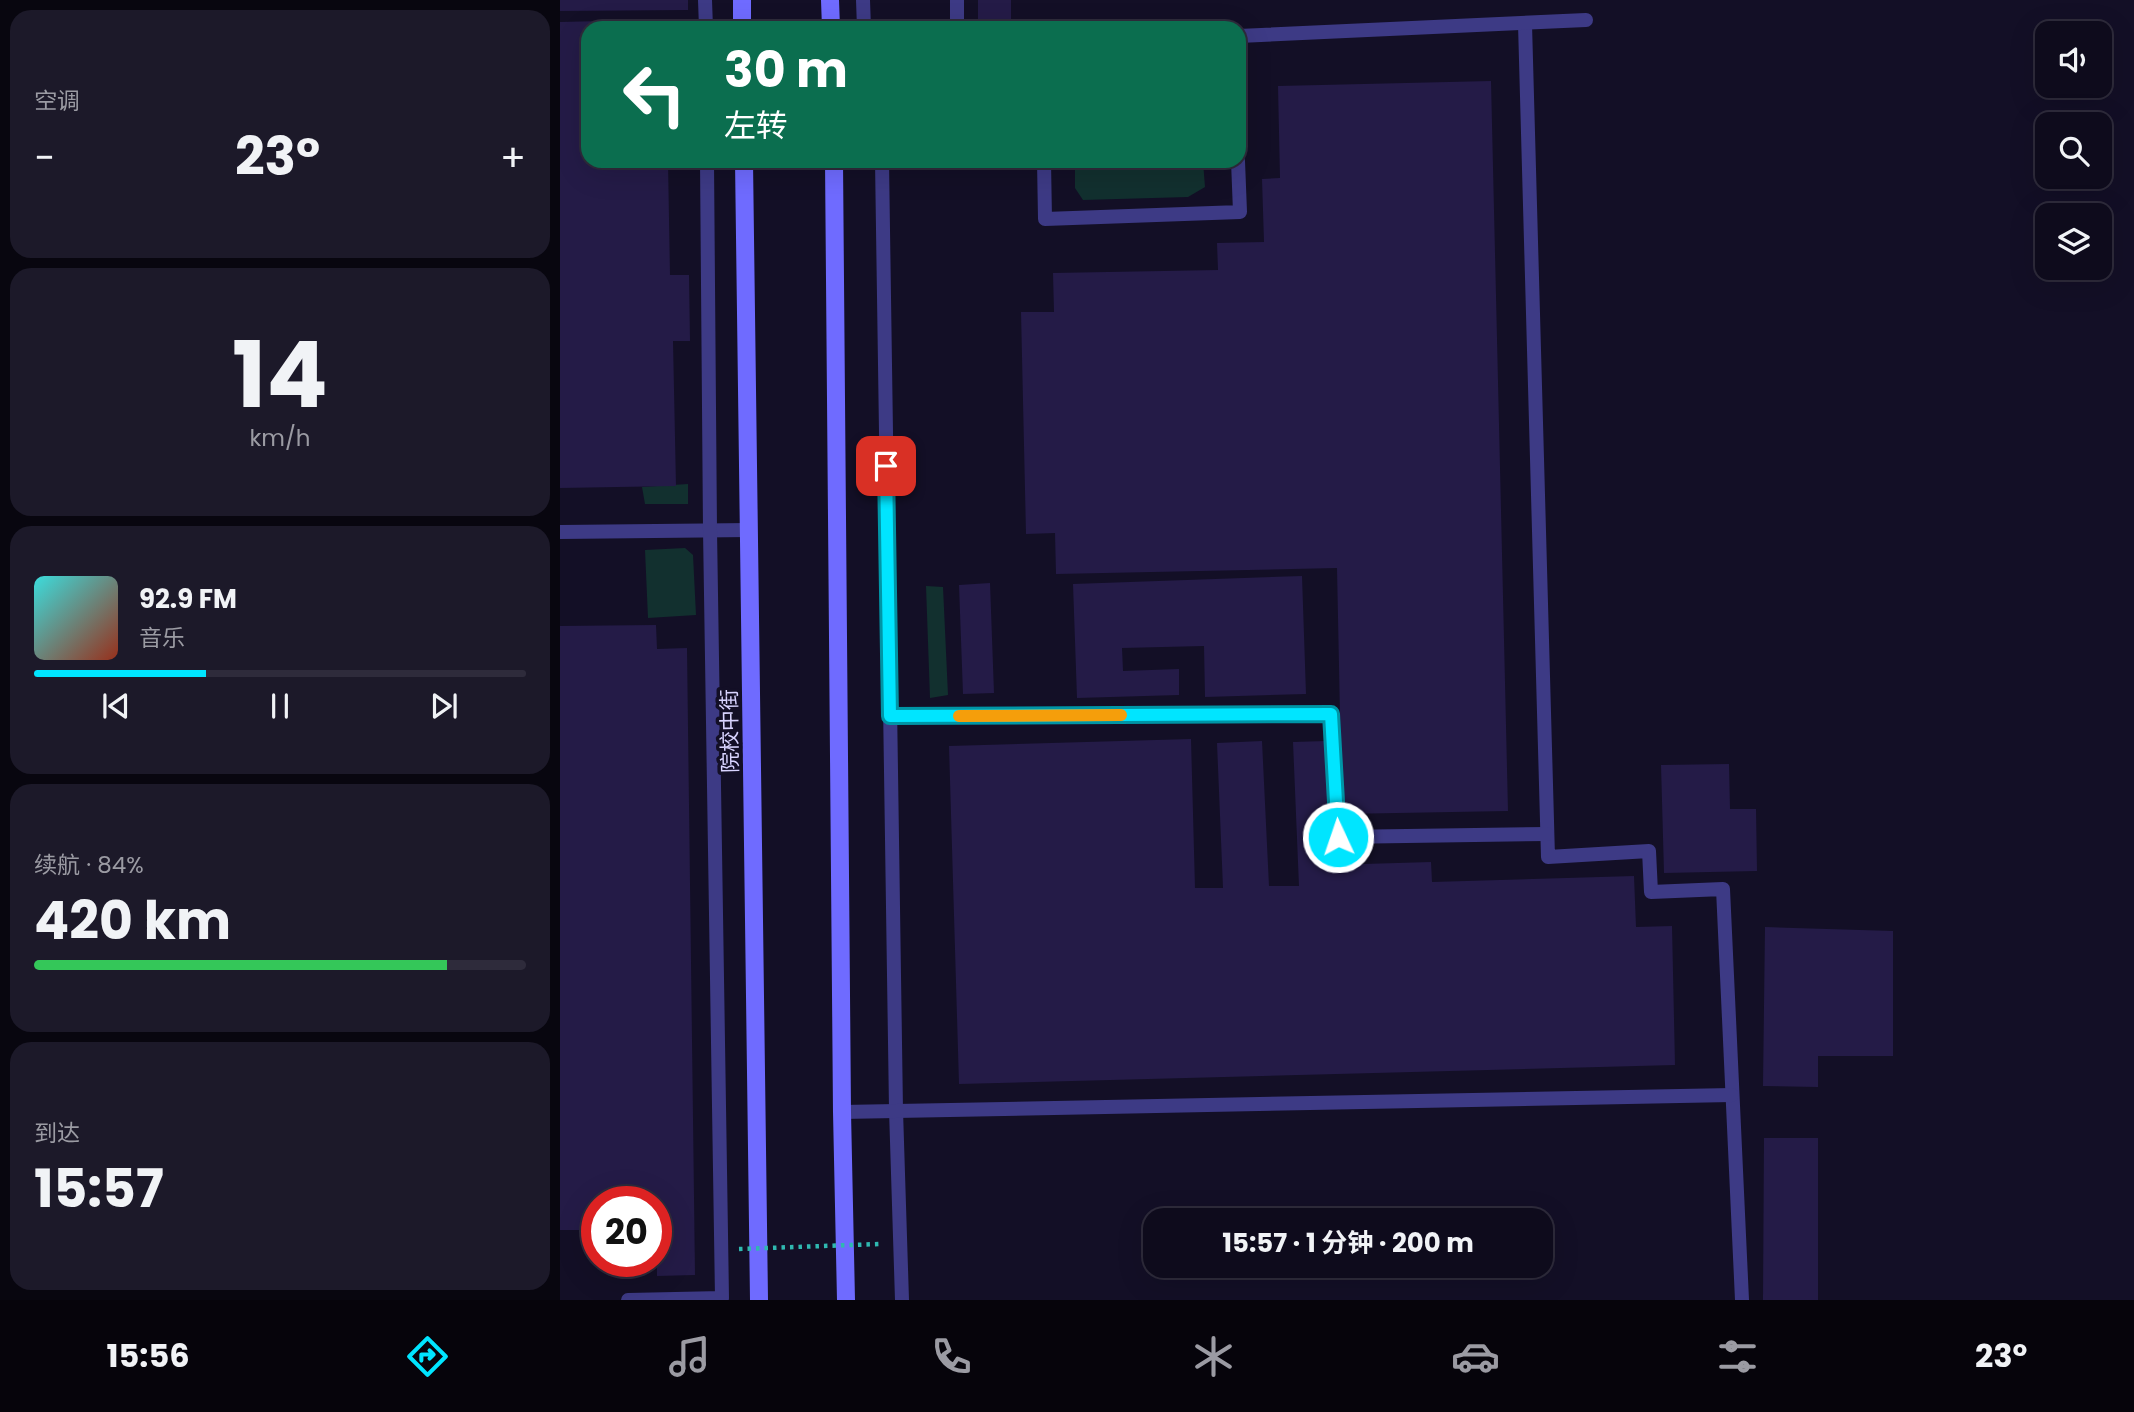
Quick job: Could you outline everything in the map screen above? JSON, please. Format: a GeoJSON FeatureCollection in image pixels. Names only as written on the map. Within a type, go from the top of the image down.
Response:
{"type":"FeatureCollection","features":[{"type":"Feature","properties":{"kind":"main road"},"geometry":{"type":"LineString","coordinates":[[742,0],[742,21]]}},
{"type":"Feature","properties":{"kind":"main road"},"geometry":{"type":"LineString","coordinates":[[830,0],[831,21]]}},
{"type":"Feature","properties":{"kind":"main road","name":"院校中街"},"geometry":{"type":"LineString","coordinates":[[744,168],[760,1300]]}},
{"type":"Feature","properties":{"kind":"main road"},"geometry":{"type":"LineString","coordinates":[[834,168],[846,1300]]}},
{"type":"Feature","properties":{"kind":"lane"},"geometry":{"type":"LineString","coordinates":[[705,0],[706,21]]}},
{"type":"Feature","properties":{"kind":"lane"},"geometry":{"type":"LineString","coordinates":[[863,0],[864,21]]}},
{"type":"Feature","properties":{"kind":"lane"},"geometry":{"type":"LineString","coordinates":[[957,0],[957,21]]}},
{"type":"Feature","properties":{"kind":"lane"},"geometry":{"type":"LineString","coordinates":[[1246,36],[1587,20]]}},
{"type":"Feature","properties":{"kind":"lane"},"geometry":{"type":"LineString","coordinates":[[1525,24],[1548,856],[1649,850],[1651,892],[1723,889],[1741,1300]]}},
{"type":"Feature","properties":{"kind":"lane"},"geometry":{"type":"LineString","coordinates":[[628,1300],[722,1298],[707,168]]}},
{"type":"Feature","properties":{"kind":"lane"},"geometry":{"type":"LineString","coordinates":[[882,168],[902,1300]]}},
{"type":"Feature","properties":{"kind":"lane"},"geometry":{"type":"LineString","coordinates":[[1044,168],[1045,219],[1240,212],[1238,168]]}},
{"type":"Feature","properties":{"kind":"lane"},"geometry":{"type":"LineString","coordinates":[[560,532],[750,530]]}},
{"type":"Feature","properties":{"kind":"lane"},"geometry":{"type":"LineString","coordinates":[[890,716],[1331,714],[1338,837],[1547,834]]}},
{"type":"Feature","properties":{"kind":"lane"},"geometry":{"type":"LineString","coordinates":[[842,1112],[1732,1095]]}},
{"type":"Feature","properties":{"kind":"path"},"geometry":{"type":"LineString","coordinates":[[739,1249],[879,1244]]}},
{"type":"Feature","properties":{"kind":"green space"},"geometry":{"type":"Polygon","coordinates":[[[1075,168],[1204,168],[1205,187],[1188,197],[1083,200],[1075,188],[1075,168]]]}},
{"type":"Feature","properties":{"kind":"green space"},"geometry":{"type":"Polygon","coordinates":[[[688,484],[688,504],[645,504],[642,487],[688,484]]]}},
{"type":"Feature","properties":{"kind":"green space"},"geometry":{"type":"Polygon","coordinates":[[[685,548],[693,555],[696,615],[648,618],[645,550],[685,548]]]}},
{"type":"Feature","properties":{"kind":"green space"},"geometry":{"type":"Polygon","coordinates":[[[926,586],[943,587],[948,695],[930,698],[926,586]]]}},
{"type":"Feature","properties":{"kind":"building"},"geometry":{"type":"Polygon","coordinates":[[[560,0],[688,0],[688,10],[560,11],[560,0]]]}},
{"type":"Feature","properties":{"kind":"building"},"geometry":{"type":"Polygon","coordinates":[[[978,0],[1011,0],[1011,21],[978,21],[978,0]]]}},
{"type":"Feature","properties":{"kind":"building"},"geometry":{"type":"Polygon","coordinates":[[[686,19],[686,21],[602,21],[686,19]]]}},
{"type":"Feature","properties":{"kind":"building"},"geometry":{"type":"Polygon","coordinates":[[[560,22],[581,22],[581,168],[668,168],[670,275],[689,275],[690,341],[673,341],[676,486],[560,488],[560,22]]]}},
{"type":"Feature","properties":{"kind":"building"},"geometry":{"type":"Polygon","coordinates":[[[1491,81],[1508,811],[1342,814],[1337,568],[1056,574],[1055,533],[1026,534],[1021,312],[1054,312],[1053,273],[1218,270],[1217,243],[1264,242],[1262,179],[1280,178],[1278,86],[1491,81]]]}},
{"type":"Feature","properties":{"kind":"building"},"geometry":{"type":"Polygon","coordinates":[[[1302,576],[1306,694],[1205,697],[1204,646],[1122,648],[1123,671],[1179,669],[1179,695],[1077,698],[1073,584],[1302,576]]]}},
{"type":"Feature","properties":{"kind":"building"},"geometry":{"type":"Polygon","coordinates":[[[990,583],[994,693],[963,694],[959,585],[990,583]]]}},
{"type":"Feature","properties":{"kind":"building"},"geometry":{"type":"Polygon","coordinates":[[[656,625],[657,649],[687,648],[695,1275],[672,1276],[672,1186],[581,1186],[581,1230],[560,1230],[560,626],[656,625]]]}},
{"type":"Feature","properties":{"kind":"building"},"geometry":{"type":"Polygon","coordinates":[[[1191,739],[1195,888],[1223,888],[1217,743],[1262,741],[1269,886],[1299,886],[1293,742],[1326,741],[1330,865],[1431,862],[1432,882],[1634,876],[1636,927],[1672,926],[1675,1065],[959,1084],[949,746],[1191,739]]]}},
{"type":"Feature","properties":{"kind":"building"},"geometry":{"type":"Polygon","coordinates":[[[1729,764],[1730,809],[1756,809],[1757,871],[1664,873],[1661,765],[1729,764]]]}},
{"type":"Feature","properties":{"kind":"building"},"geometry":{"type":"Polygon","coordinates":[[[1765,927],[1893,931],[1893,1056],[1818,1056],[1818,1087],[1763,1086],[1765,927]]]}},
{"type":"Feature","properties":{"kind":"building"},"geometry":{"type":"Polygon","coordinates":[[[1764,1138],[1818,1138],[1818,1300],[1763,1300],[1764,1138]]]}},
{"type":"Feature","properties":{"kind":"slow traffic"},"geometry":{"type":"LineString","coordinates":[[959,716],[1121,715]]}},
{"type":"Feature","properties":{"kind":"route"},"geometry":{"type":"LineString","coordinates":[[886,466],[890,716],[1331,714],[1338,837]]}}]}
